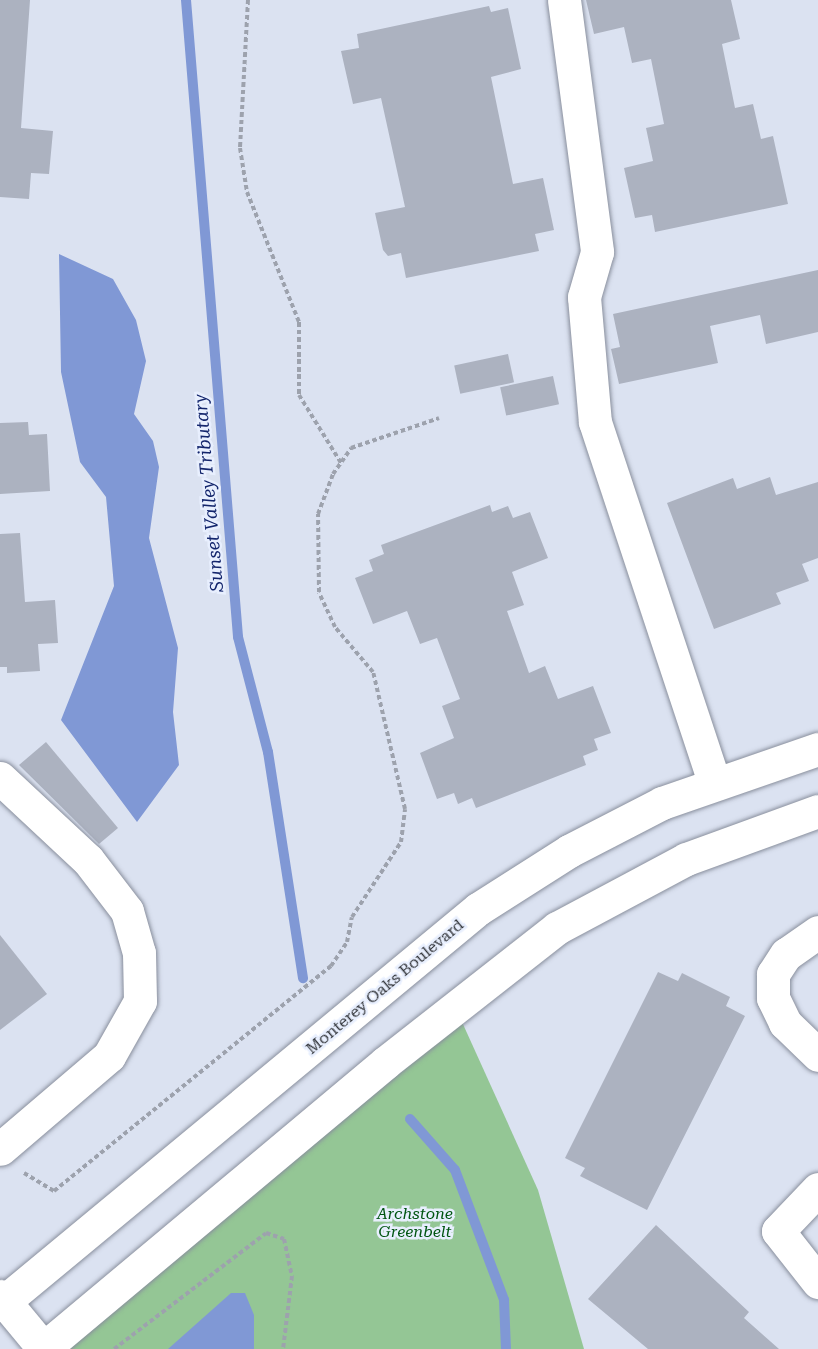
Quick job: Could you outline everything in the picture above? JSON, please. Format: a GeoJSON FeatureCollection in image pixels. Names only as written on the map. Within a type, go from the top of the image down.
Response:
{"type":"FeatureCollection","features":[{"type":"Feature","properties":{"kind":"street"},"geometry":{"type":"LineString","coordinates":[[564,0],[597,252],[584,297],[595,422],[714,783]]}},
{"type":"Feature","properties":{"kind":"street","name":"Monterey Oaks Boulevard"},"geometry":{"type":"LineString","coordinates":[[1,1301],[478,909],[569,851],[714,783],[818,749]]}},
{"type":"Feature","properties":{"kind":"street"},"geometry":{"type":"LineString","coordinates":[[0,778],[88,860],[127,911],[139,953],[140,1001],[109,1056],[9,1159]]}},
{"type":"Feature","properties":{"kind":"street"},"geometry":{"type":"LineString","coordinates":[[1,1301],[44,1349],[386,1062],[557,928],[686,859],[818,811]]}},
{"type":"Feature","properties":{"kind":"street"},"geometry":{"type":"LineString","coordinates":[[818,932],[786,954],[773,974],[773,998],[785,1023],[818,1055]]}},
{"type":"Feature","properties":{"kind":"street"},"geometry":{"type":"LineString","coordinates":[[818,1189],[778,1231],[818,1282]]}},
{"type":"Feature","properties":{"kind":"path"},"geometry":{"type":"LineString","coordinates":[[248,0],[240,148],[247,192],[299,322],[299,395],[341,463]]}},
{"type":"Feature","properties":{"kind":"path"},"geometry":{"type":"LineString","coordinates":[[9,1159],[54,1191],[331,966],[347,942],[352,917],[401,842],[405,808],[373,672],[335,627],[319,592],[318,514],[341,463],[351,448],[439,418]]}},
{"type":"Feature","properties":{"kind":"path"},"geometry":{"type":"LineString","coordinates":[[114,1349],[266,1233],[284,1239],[292,1276],[283,1349]]}},
{"type":"Feature","properties":{"kind":"green space","name":"Archstone Greenbelt"},"geometry":{"type":"Polygon","coordinates":[[[462,1022],[538,1190],[584,1349],[66,1349],[462,1022]]]}},
{"type":"Feature","properties":{"kind":"water"},"geometry":{"type":"Polygon","coordinates":[[[59,254],[113,279],[136,320],[146,361],[134,414],[153,441],[159,467],[149,538],[178,648],[173,712],[179,765],[137,822],[61,720],[114,586],[106,497],[80,462],[61,372],[59,254]]]}},
{"type":"Feature","properties":{"kind":"water"},"geometry":{"type":"Polygon","coordinates":[[[231,1293],[245,1293],[254,1315],[254,1349],[168,1349],[231,1293]]]}},
{"type":"Feature","properties":{"kind":"building"},"geometry":{"type":"Polygon","coordinates":[[[0,0],[30,0],[21,128],[53,131],[49,174],[31,173],[29,199],[0,197],[0,0]]]}},
{"type":"Feature","properties":{"kind":"building"},"geometry":{"type":"Polygon","coordinates":[[[586,0],[731,0],[740,39],[722,44],[735,108],[753,104],[761,139],[773,136],[788,204],[655,232],[652,215],[635,218],[624,168],[653,161],[646,128],[664,124],[651,59],[632,63],[624,27],[594,34],[586,0]]]}},
{"type":"Feature","properties":{"kind":"building"},"geometry":{"type":"Polygon","coordinates":[[[489,6],[491,12],[508,8],[521,69],[491,77],[513,184],[543,178],[554,230],[535,234],[539,251],[406,278],[401,253],[388,256],[383,250],[375,213],[405,207],[381,98],[353,104],[341,51],[359,48],[357,34],[489,6]]]}},
{"type":"Feature","properties":{"kind":"building"},"geometry":{"type":"Polygon","coordinates":[[[818,270],[818,332],[766,344],[760,315],[710,326],[718,363],[619,384],[611,349],[620,347],[613,314],[818,270]]]}},
{"type":"Feature","properties":{"kind":"building"},"geometry":{"type":"Polygon","coordinates":[[[508,354],[514,382],[460,394],[454,365],[508,354]]]}},
{"type":"Feature","properties":{"kind":"building"},"geometry":{"type":"Polygon","coordinates":[[[553,376],[559,404],[506,416],[500,387],[553,376]]]}},
{"type":"Feature","properties":{"kind":"building"},"geometry":{"type":"Polygon","coordinates":[[[28,422],[29,435],[47,434],[50,491],[0,494],[0,423],[28,422]]]}},
{"type":"Feature","properties":{"kind":"building"},"geometry":{"type":"Polygon","coordinates":[[[770,477],[776,495],[818,482],[818,558],[802,564],[809,581],[776,593],[781,604],[714,629],[667,503],[733,478],[737,489],[770,477]]]}},
{"type":"Feature","properties":{"kind":"building"},"geometry":{"type":"Polygon","coordinates":[[[490,505],[492,512],[508,506],[513,518],[530,512],[548,558],[512,572],[524,605],[507,611],[529,673],[545,666],[558,699],[593,686],[611,733],[594,739],[598,750],[583,756],[586,765],[476,808],[472,798],[458,804],[454,793],[437,799],[420,753],[454,738],[442,706],[460,699],[437,638],[420,644],[407,611],[373,624],[355,578],[373,571],[369,560],[384,554],[381,545],[490,505]]]}},
{"type":"Feature","properties":{"kind":"building"},"geometry":{"type":"Polygon","coordinates":[[[20,533],[25,602],[55,600],[58,643],[38,644],[40,671],[7,673],[7,667],[0,667],[0,534],[20,533]]]}},
{"type":"Feature","properties":{"kind":"building"},"geometry":{"type":"Polygon","coordinates":[[[46,742],[118,828],[99,844],[19,765],[46,742]]]}},
{"type":"Feature","properties":{"kind":"building"},"geometry":{"type":"Polygon","coordinates":[[[0,935],[47,994],[0,1030],[0,935]]]}},
{"type":"Feature","properties":{"kind":"building"},"geometry":{"type":"Polygon","coordinates":[[[658,972],[678,981],[682,973],[730,997],[726,1006],[745,1016],[647,1210],[580,1176],[585,1168],[565,1158],[658,972]]]}},
{"type":"Feature","properties":{"kind":"building"},"geometry":{"type":"Polygon","coordinates":[[[656,1225],[749,1312],[744,1318],[779,1349],[648,1349],[588,1299],[656,1225]]]}},
{"type":"Feature","properties":{"kind":"waterway","name":"Sunset Valley Tributary"},"geometry":{"type":"LineString","coordinates":[[186,0],[238,637],[268,752],[303,978]]}},
{"type":"Feature","properties":{"kind":"waterway","name":"Sunset Valley Tributary"},"geometry":{"type":"LineString","coordinates":[[410,1119],[455,1170],[504,1300],[506,1349]]}}]}
